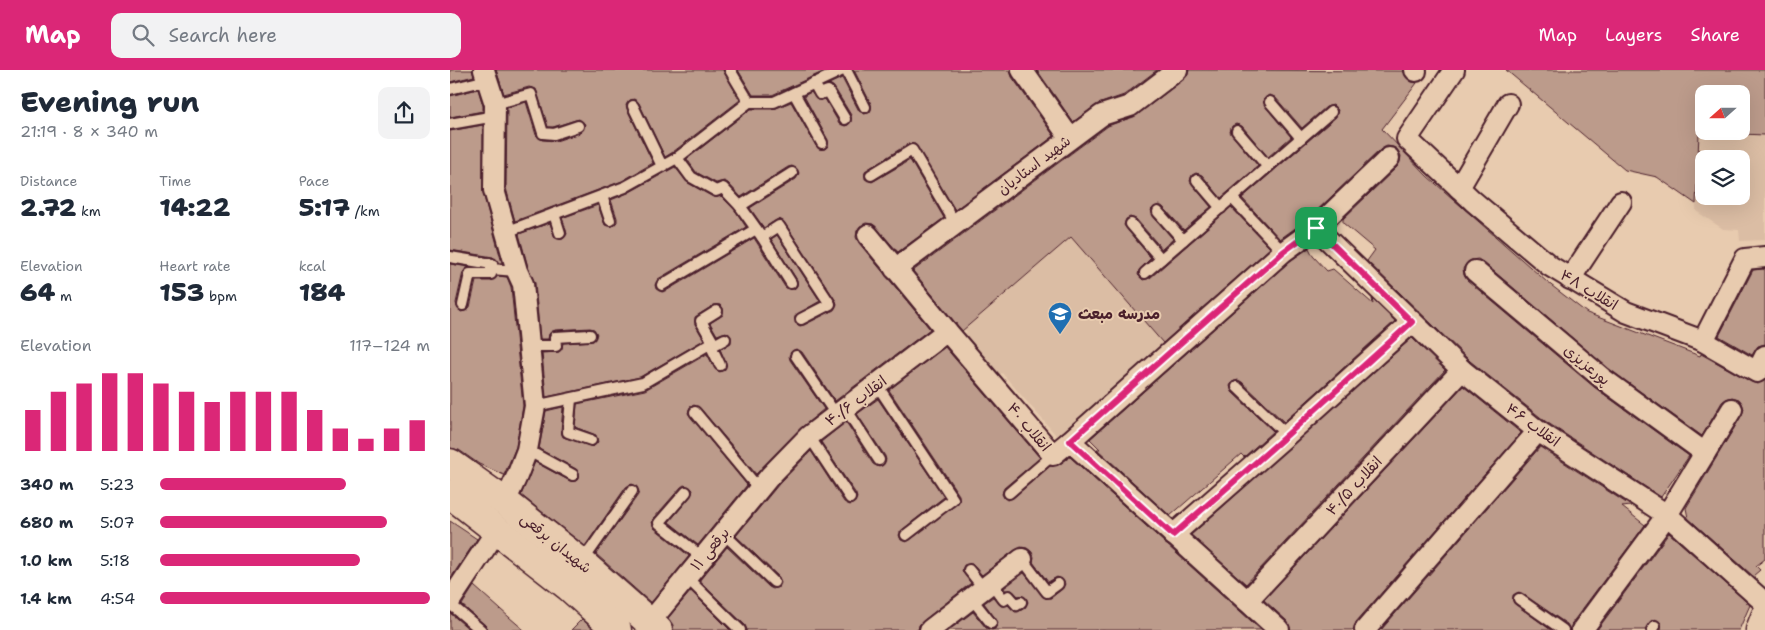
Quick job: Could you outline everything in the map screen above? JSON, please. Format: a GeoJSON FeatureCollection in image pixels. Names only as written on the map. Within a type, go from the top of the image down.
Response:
{"type":"FeatureCollection","features":[{"type":"Feature","properties":{"kind":"main road","name":"شهیدان برقعی"},"geometry":{"type":"LineString","coordinates":[[450,463],[504,502],[582,563],[654,626]]}},
{"type":"Feature","properties":{"kind":"main road","name":"شهیدان برقعی"},"geometry":{"type":"LineString","coordinates":[[450,494],[569,587],[617,630]]}},
{"type":"Feature","properties":{"kind":"main road"},"geometry":{"type":"LineString","coordinates":[[1760,630],[1765,617]]}},
{"type":"Feature","properties":{"kind":"street"},"geometry":{"type":"LineString","coordinates":[[1022,70],[1070,138]]}},
{"type":"Feature","properties":{"kind":"street","name":"شهید استادیان"},"geometry":{"type":"LineString","coordinates":[[895,269],[1102,115],[1130,106],[1177,70]]}},
{"type":"Feature","properties":{"kind":"street","name":"انقلاب ۴۸"},"geometry":{"type":"LineString","coordinates":[[1454,70],[1407,139],[1459,188],[1550,266],[1626,312],[1703,341],[1757,372],[1765,356]]}},
{"type":"Feature","properties":{"kind":"street"},"geometry":{"type":"LineString","coordinates":[[486,75],[495,110],[494,190],[523,284],[535,406],[527,450],[504,502]]}},
{"type":"Feature","properties":{"kind":"street"},"geometry":{"type":"LineString","coordinates":[[1459,188],[1508,104]]}},
{"type":"Feature","properties":{"kind":"street"},"geometry":{"type":"LineString","coordinates":[[1070,441],[1283,252],[1316,228],[1390,158]]}},
{"type":"Feature","properties":{"kind":"street"},"geometry":{"type":"LineString","coordinates":[[1570,279],[1621,202]]}},
{"type":"Feature","properties":{"kind":"street","name":"انقلاب ۴۶"},"geometry":{"type":"LineString","coordinates":[[1316,228],[1462,370],[1538,431],[1667,515],[1765,603]]}},
{"type":"Feature","properties":{"kind":"street","name":"انقلاب ۴۰"},"geometry":{"type":"LineString","coordinates":[[868,235],[1053,455],[1070,441],[1279,630]]}},
{"type":"Feature","properties":{"kind":"street"},"geometry":{"type":"LineString","coordinates":[[1703,341],[1745,259],[1765,257]]}},
{"type":"Feature","properties":{"kind":"street","name":"پورعزیزی"},"geometry":{"type":"LineString","coordinates":[[1475,271],[1602,378],[1705,453]]}},
{"type":"Feature","properties":{"kind":"street"},"geometry":{"type":"LineString","coordinates":[[1173,535],[1412,322]]}},
{"type":"Feature","properties":{"kind":"street","name":"انقلاب ۴۰/۶"},"geometry":{"type":"LineString","coordinates":[[764,482],[809,436],[947,331]]}},
{"type":"Feature","properties":{"kind":"street","name":"انقلاب ۴۰/۵"},"geometry":{"type":"LineString","coordinates":[[1246,601],[1462,370]]}},
{"type":"Feature","properties":{"kind":"street"},"geometry":{"type":"LineString","coordinates":[[1582,630],[1667,515],[1732,409]]}},
{"type":"Feature","properties":{"kind":"street"},"geometry":{"type":"LineString","coordinates":[[1365,630],[1538,431]]}},
{"type":"Feature","properties":{"kind":"street","name":"برقعی ۱۱"},"geometry":{"type":"LineString","coordinates":[[654,626],[686,577],[764,482]]}},
{"type":"Feature","properties":{"kind":"street"},"geometry":{"type":"LineString","coordinates":[[450,603],[497,530]]}},
{"type":"Feature","properties":{"kind":"street"},"geometry":{"type":"LineString","coordinates":[[930,630],[982,590],[1014,560]]}},
{"type":"Feature","properties":{"kind":"lane"},"geometry":{"type":"LineString","coordinates":[[730,70],[749,102]]}},
{"type":"Feature","properties":{"kind":"lane"},"geometry":{"type":"LineString","coordinates":[[506,232],[625,188],[677,158],[749,102],[774,102],[844,70],[865,107]]}},
{"type":"Feature","properties":{"kind":"lane"},"geometry":{"type":"LineString","coordinates":[[450,88],[486,75]]}},
{"type":"Feature","properties":{"kind":"lane"},"geometry":{"type":"LineString","coordinates":[[814,83],[820,94],[828,91],[845,119]]}},
{"type":"Feature","properties":{"kind":"lane"},"geometry":{"type":"LineString","coordinates":[[794,93],[822,143]]}},
{"type":"Feature","properties":{"kind":"lane"},"geometry":{"type":"LineString","coordinates":[[450,124],[495,110],[531,94],[543,134],[554,134],[578,126]]}},
{"type":"Feature","properties":{"kind":"lane"},"geometry":{"type":"LineString","coordinates":[[1270,102],[1301,138]]}},
{"type":"Feature","properties":{"kind":"lane"},"geometry":{"type":"LineString","coordinates":[[633,106],[662,166]]}},
{"type":"Feature","properties":{"kind":"lane"},"geometry":{"type":"LineString","coordinates":[[1145,273],[1331,112]]}},
{"type":"Feature","properties":{"kind":"lane"},"geometry":{"type":"LineString","coordinates":[[1237,131],[1268,167]]}},
{"type":"Feature","properties":{"kind":"lane"},"geometry":{"type":"LineString","coordinates":[[871,175],[912,150],[955,223]]}},
{"type":"Feature","properties":{"kind":"lane"},"geometry":{"type":"LineString","coordinates":[[677,158],[691,177],[716,191],[723,188],[740,206],[791,283]]}},
{"type":"Feature","properties":{"kind":"lane"},"geometry":{"type":"LineString","coordinates":[[740,206],[792,173]]}},
{"type":"Feature","properties":{"kind":"lane"},"geometry":{"type":"LineString","coordinates":[[1197,180],[1221,208]]}},
{"type":"Feature","properties":{"kind":"lane"},"geometry":{"type":"LineString","coordinates":[[602,196],[610,220]]}},
{"type":"Feature","properties":{"kind":"lane"},"geometry":{"type":"LineString","coordinates":[[1232,198],[1283,252]]}},
{"type":"Feature","properties":{"kind":"lane"},"geometry":{"type":"LineString","coordinates":[[1158,212],[1183,240]]}},
{"type":"Feature","properties":{"kind":"lane"},"geometry":{"type":"LineString","coordinates":[[554,214],[560,233]]}},
{"type":"Feature","properties":{"kind":"lane"},"geometry":{"type":"LineString","coordinates":[[1131,224],[1161,259]]}},
{"type":"Feature","properties":{"kind":"lane"},"geometry":{"type":"LineString","coordinates":[[662,285],[759,233],[779,226],[830,304],[801,319]]}},
{"type":"Feature","properties":{"kind":"lane"},"geometry":{"type":"LineString","coordinates":[[450,257],[492,264],[490,274],[470,274],[463,305]]}},
{"type":"Feature","properties":{"kind":"lane"},"geometry":{"type":"LineString","coordinates":[[491,270],[518,271]]}},
{"type":"Feature","properties":{"kind":"lane"},"geometry":{"type":"LineString","coordinates":[[717,311],[702,321],[720,364]]}},
{"type":"Feature","properties":{"kind":"lane"},"geometry":{"type":"LineString","coordinates":[[529,346],[556,346],[555,337],[590,335]]}},
{"type":"Feature","properties":{"kind":"lane"},"geometry":{"type":"LineString","coordinates":[[535,406],[643,383],[711,343],[714,344],[725,338]]}},
{"type":"Feature","properties":{"kind":"lane"},"geometry":{"type":"LineString","coordinates":[[796,356],[879,460]]}},
{"type":"Feature","properties":{"kind":"lane"},"geometry":{"type":"LineString","coordinates":[[877,385],[953,499],[906,535]]}},
{"type":"Feature","properties":{"kind":"lane"},"geometry":{"type":"LineString","coordinates":[[1237,387],[1287,435]]}},
{"type":"Feature","properties":{"kind":"lane"},"geometry":{"type":"LineString","coordinates":[[571,399],[568,432],[591,440]]}},
{"type":"Feature","properties":{"kind":"lane"},"geometry":{"type":"LineString","coordinates":[[695,412],[764,482]]}},
{"type":"Feature","properties":{"kind":"lane"},"geometry":{"type":"LineString","coordinates":[[809,436],[850,498]]}},
{"type":"Feature","properties":{"kind":"lane"},"geometry":{"type":"LineString","coordinates":[[527,450],[573,475]]}},
{"type":"Feature","properties":{"kind":"lane"},"geometry":{"type":"LineString","coordinates":[[1009,493],[1053,455]]}},
{"type":"Feature","properties":{"kind":"lane"},"geometry":{"type":"LineString","coordinates":[[582,563],[632,491]]}},
{"type":"Feature","properties":{"kind":"lane"},"geometry":{"type":"LineString","coordinates":[[686,492],[659,523],[703,558]]}},
{"type":"Feature","properties":{"kind":"lane"},"geometry":{"type":"LineString","coordinates":[[723,533],[774,582]]}},
{"type":"Feature","properties":{"kind":"lane"},"geometry":{"type":"LineString","coordinates":[[1014,560],[1047,592],[1058,584]]}},
{"type":"Feature","properties":{"kind":"lane"},"geometry":{"type":"LineString","coordinates":[[969,570],[982,590],[991,622]]}},
{"type":"Feature","properties":{"kind":"lane"},"geometry":{"type":"LineString","coordinates":[[686,577],[740,630]]}},
{"type":"Feature","properties":{"kind":"lane"},"geometry":{"type":"LineString","coordinates":[[982,590],[1004,600],[1009,596],[1017,605],[1021,602]]}},
{"type":"Feature","properties":{"kind":"lane"},"geometry":{"type":"LineString","coordinates":[[1519,598],[1562,630]]}},
{"type":"Feature","properties":{"kind":"lane"},"geometry":{"type":"LineString","coordinates":[[450,603],[481,630]]}},
{"type":"Feature","properties":{"kind":"shaded area"},"geometry":{"type":"Polygon","coordinates":[[[1750,135],[1765,135],[1765,240],[1740,241],[1739,230],[1723,229],[1696,211],[1696,205],[1750,205],[1750,150],[1698,150],[1699,140],[1750,140],[1750,135]]]}},
{"type":"Feature","properties":{"kind":"shaded area","name":"مدرسه مبعث"},"geometry":{"type":"Polygon","coordinates":[[[1071,237],[1165,345],[1061,434],[1056,435],[1002,373],[997,376],[961,337],[967,332],[964,329],[1071,237]]]}},
{"type":"Feature","properties":{"kind":"building"},"geometry":{"type":"Polygon","coordinates":[[[450,70],[472,70],[474,76],[450,82],[450,70]]]}},
{"type":"Feature","properties":{"kind":"building"},"geometry":{"type":"Polygon","coordinates":[[[496,70],[723,70],[740,100],[665,157],[639,103],[634,99],[630,100],[626,105],[627,109],[653,163],[622,181],[515,221],[506,188],[507,108],[526,102],[536,135],[542,140],[556,141],[580,133],[585,124],[579,119],[548,127],[536,89],[529,87],[504,94],[496,70]]]}},
{"type":"Feature","properties":{"kind":"building"},"geometry":{"type":"Polygon","coordinates":[[[738,70],[827,70],[772,95],[753,95],[738,70]]]}},
{"type":"Feature","properties":{"kind":"building"},"geometry":{"type":"Polygon","coordinates":[[[854,70],[1010,70],[1012,77],[1054,136],[955,210],[915,144],[908,144],[865,171],[865,179],[872,182],[910,160],[944,218],[898,252],[873,224],[866,223],[860,226],[856,237],[930,329],[835,401],[802,352],[796,349],[792,351],[789,356],[790,360],[824,409],[801,428],[756,474],[700,408],[694,405],[690,407],[688,413],[690,416],[747,485],[698,545],[669,522],[691,496],[693,490],[690,487],[684,485],[681,487],[654,518],[652,522],[654,528],[689,556],[651,603],[596,554],[638,495],[639,491],[636,486],[632,484],[626,487],[585,546],[521,495],[535,462],[570,481],[576,481],[579,478],[579,472],[576,469],[539,449],[546,411],[563,407],[561,431],[563,437],[593,447],[598,442],[596,435],[575,427],[577,404],[645,390],[707,354],[716,370],[720,372],[725,369],[726,363],[720,349],[731,343],[731,336],[726,332],[717,335],[710,323],[723,315],[723,308],[720,305],[714,305],[695,317],[695,324],[704,340],[640,377],[546,397],[542,353],[559,352],[563,343],[593,341],[597,334],[594,329],[590,328],[555,330],[549,334],[548,339],[540,339],[535,283],[528,267],[519,234],[550,223],[555,238],[563,239],[567,234],[562,218],[598,205],[605,225],[613,226],[617,222],[617,218],[611,200],[628,193],[675,167],[688,183],[713,197],[721,196],[735,210],[746,227],[658,279],[655,285],[656,289],[662,292],[666,291],[754,238],[785,287],[794,289],[797,286],[797,280],[771,239],[777,235],[820,301],[796,315],[795,323],[800,326],[804,325],[834,310],[837,304],[836,301],[784,222],[778,219],[764,228],[750,208],[796,179],[799,173],[797,169],[792,166],[788,167],[741,197],[728,183],[724,181],[716,183],[696,172],[687,159],[751,109],[774,109],[791,102],[816,146],[819,149],[825,149],[828,146],[828,140],[804,96],[811,92],[817,100],[825,99],[839,123],[845,126],[848,125],[851,122],[851,115],[834,87],[829,84],[842,78],[859,111],[864,114],[869,113],[871,104],[854,70]]]}},
{"type":"Feature","properties":{"kind":"building"},"geometry":{"type":"Polygon","coordinates":[[[1037,70],[1157,70],[1124,95],[1098,104],[1073,122],[1037,70]]]}},
{"type":"Feature","properties":{"kind":"building"},"geometry":{"type":"Polygon","coordinates":[[[1189,70],[1403,71],[1408,79],[1417,83],[1382,129],[1427,176],[1547,282],[1587,313],[1700,356],[1701,354],[1752,382],[1758,384],[1765,380],[1765,559],[1756,566],[1760,570],[1753,576],[1688,518],[1686,508],[1742,415],[1744,409],[1739,399],[1732,397],[1722,402],[1702,436],[1609,369],[1483,262],[1478,259],[1471,260],[1466,264],[1463,269],[1467,280],[1594,387],[1689,456],[1661,497],[1545,421],[1470,361],[1367,261],[1375,250],[1343,223],[1343,219],[1397,167],[1401,156],[1397,149],[1387,146],[1381,149],[1308,219],[1280,239],[1242,198],[1336,117],[1338,110],[1333,105],[1326,107],[1302,128],[1275,97],[1269,95],[1266,97],[1263,100],[1265,106],[1291,137],[1268,157],[1242,126],[1236,124],[1232,126],[1230,132],[1258,166],[1221,198],[1202,175],[1196,173],[1192,175],[1190,181],[1211,207],[1184,230],[1163,207],[1160,205],[1154,207],[1151,210],[1153,216],[1173,239],[1162,249],[1136,219],[1130,217],[1126,219],[1124,225],[1151,258],[1139,270],[1138,275],[1143,280],[1150,278],[1231,207],[1270,248],[1163,343],[1071,237],[962,331],[913,271],[1108,126],[1137,115],[1184,79],[1188,75],[1189,70]]]}},
{"type":"Feature","properties":{"kind":"building"},"geometry":{"type":"Polygon","coordinates":[[[1506,70],[1765,70],[1765,135],[1750,134],[1750,85],[1695,85],[1695,140],[1699,140],[1698,150],[1695,150],[1695,203],[1657,177],[1625,170],[1506,70]]]}},
{"type":"Feature","properties":{"kind":"building"},"geometry":{"type":"Polygon","coordinates":[[[478,89],[483,111],[450,117],[450,96],[478,89]]]}},
{"type":"Feature","properties":{"kind":"building"},"geometry":{"type":"Polygon","coordinates":[[[483,125],[483,193],[502,263],[499,263],[493,257],[450,250],[450,131],[483,125]]]}},
{"type":"Feature","properties":{"kind":"building"},"geometry":{"type":"Polygon","coordinates":[[[1309,248],[1313,256],[1327,271],[1333,269],[1373,304],[1372,299],[1395,321],[1284,422],[1242,382],[1238,380],[1232,382],[1230,386],[1232,392],[1273,431],[1244,457],[1241,454],[1170,516],[1097,449],[1100,449],[1090,439],[1290,261],[1309,248]]]}},
{"type":"Feature","properties":{"kind":"building"},"geometry":{"type":"Polygon","coordinates":[[[450,264],[469,267],[463,272],[456,303],[461,312],[470,307],[476,281],[491,281],[497,276],[507,277],[511,287],[523,406],[516,447],[504,475],[479,464],[459,450],[450,448],[450,264]]]}},
{"type":"Feature","properties":{"kind":"building"},"geometry":{"type":"Polygon","coordinates":[[[1753,270],[1765,270],[1765,344],[1758,346],[1752,355],[1719,336],[1753,270]]]}},
{"type":"Feature","properties":{"kind":"building"},"geometry":{"type":"Polygon","coordinates":[[[1412,338],[1445,370],[1246,584],[1191,535],[1412,338]]]}},
{"type":"Feature","properties":{"kind":"building"},"geometry":{"type":"Polygon","coordinates":[[[945,347],[1040,458],[1004,488],[1002,494],[1004,498],[1007,500],[1013,498],[1050,466],[1060,464],[1070,457],[1261,630],[992,630],[995,629],[998,622],[984,603],[993,597],[1001,606],[1008,605],[1015,612],[1025,608],[1028,602],[1026,598],[1004,588],[1024,573],[1045,598],[1051,598],[1065,584],[1063,580],[1057,577],[1048,582],[1033,562],[1032,552],[1027,548],[1021,547],[982,575],[972,564],[964,565],[962,571],[971,583],[923,621],[919,625],[918,630],[747,630],[745,625],[699,581],[727,547],[769,587],[773,589],[779,587],[781,583],[779,577],[736,536],[779,484],[811,451],[844,502],[850,505],[854,503],[857,498],[856,494],[821,442],[846,422],[873,464],[879,467],[883,465],[886,460],[885,456],[857,414],[878,399],[944,497],[902,530],[899,535],[901,540],[906,542],[910,540],[959,502],[959,495],[889,390],[945,347]]]}},
{"type":"Feature","properties":{"kind":"building"},"geometry":{"type":"Polygon","coordinates":[[[1463,386],[1521,433],[1356,622],[1353,630],[1291,630],[1287,621],[1264,600],[1463,386]]]}},
{"type":"Feature","properties":{"kind":"building"},"geometry":{"type":"Polygon","coordinates":[[[1540,447],[1631,506],[1622,507],[1645,525],[1572,623],[1570,630],[1567,624],[1519,592],[1513,595],[1515,604],[1551,630],[1381,630],[1540,447]]]}},
{"type":"Feature","properties":{"kind":"building"},"geometry":{"type":"Polygon","coordinates":[[[450,521],[477,539],[450,579],[450,521]]]}},
{"type":"Feature","properties":{"kind":"building"},"geometry":{"type":"Polygon","coordinates":[[[1669,533],[1750,605],[1739,630],[1661,630],[1661,623],[1655,619],[1650,622],[1645,630],[1597,630],[1669,533]]]}},
{"type":"Feature","properties":{"kind":"building"},"geometry":{"type":"Polygon","coordinates":[[[474,586],[524,630],[488,630],[485,625],[462,605],[474,586]]]}},
{"type":"Feature","properties":{"kind":"building"},"geometry":{"type":"Polygon","coordinates":[[[691,591],[730,630],[673,630],[673,625],[668,618],[691,591]]]}},
{"type":"Feature","properties":{"kind":"building"},"geometry":{"type":"Polygon","coordinates":[[[973,612],[986,628],[992,630],[949,630],[973,612]]]}},
{"type":"Feature","properties":{"kind":"building"},"geometry":{"type":"Polygon","coordinates":[[[450,613],[470,630],[450,630],[450,613]]]}},
{"type":"Feature","properties":{"kind":"building"},"geometry":{"type":"Polygon","coordinates":[[[582,619],[594,630],[571,630],[582,619]]]}},
{"type":"Feature","properties":{"kind":"place","name":"مدرسه مبعث"},"geometry":{"type":"Point","coordinates":[1060,335]}},
{"type":"Feature","properties":{"kind":"route"},"geometry":{"type":"LineString","coordinates":[[1316,228],[1412,322],[1173,535],[1070,441],[1283,252],[1316,228]]}}]}
